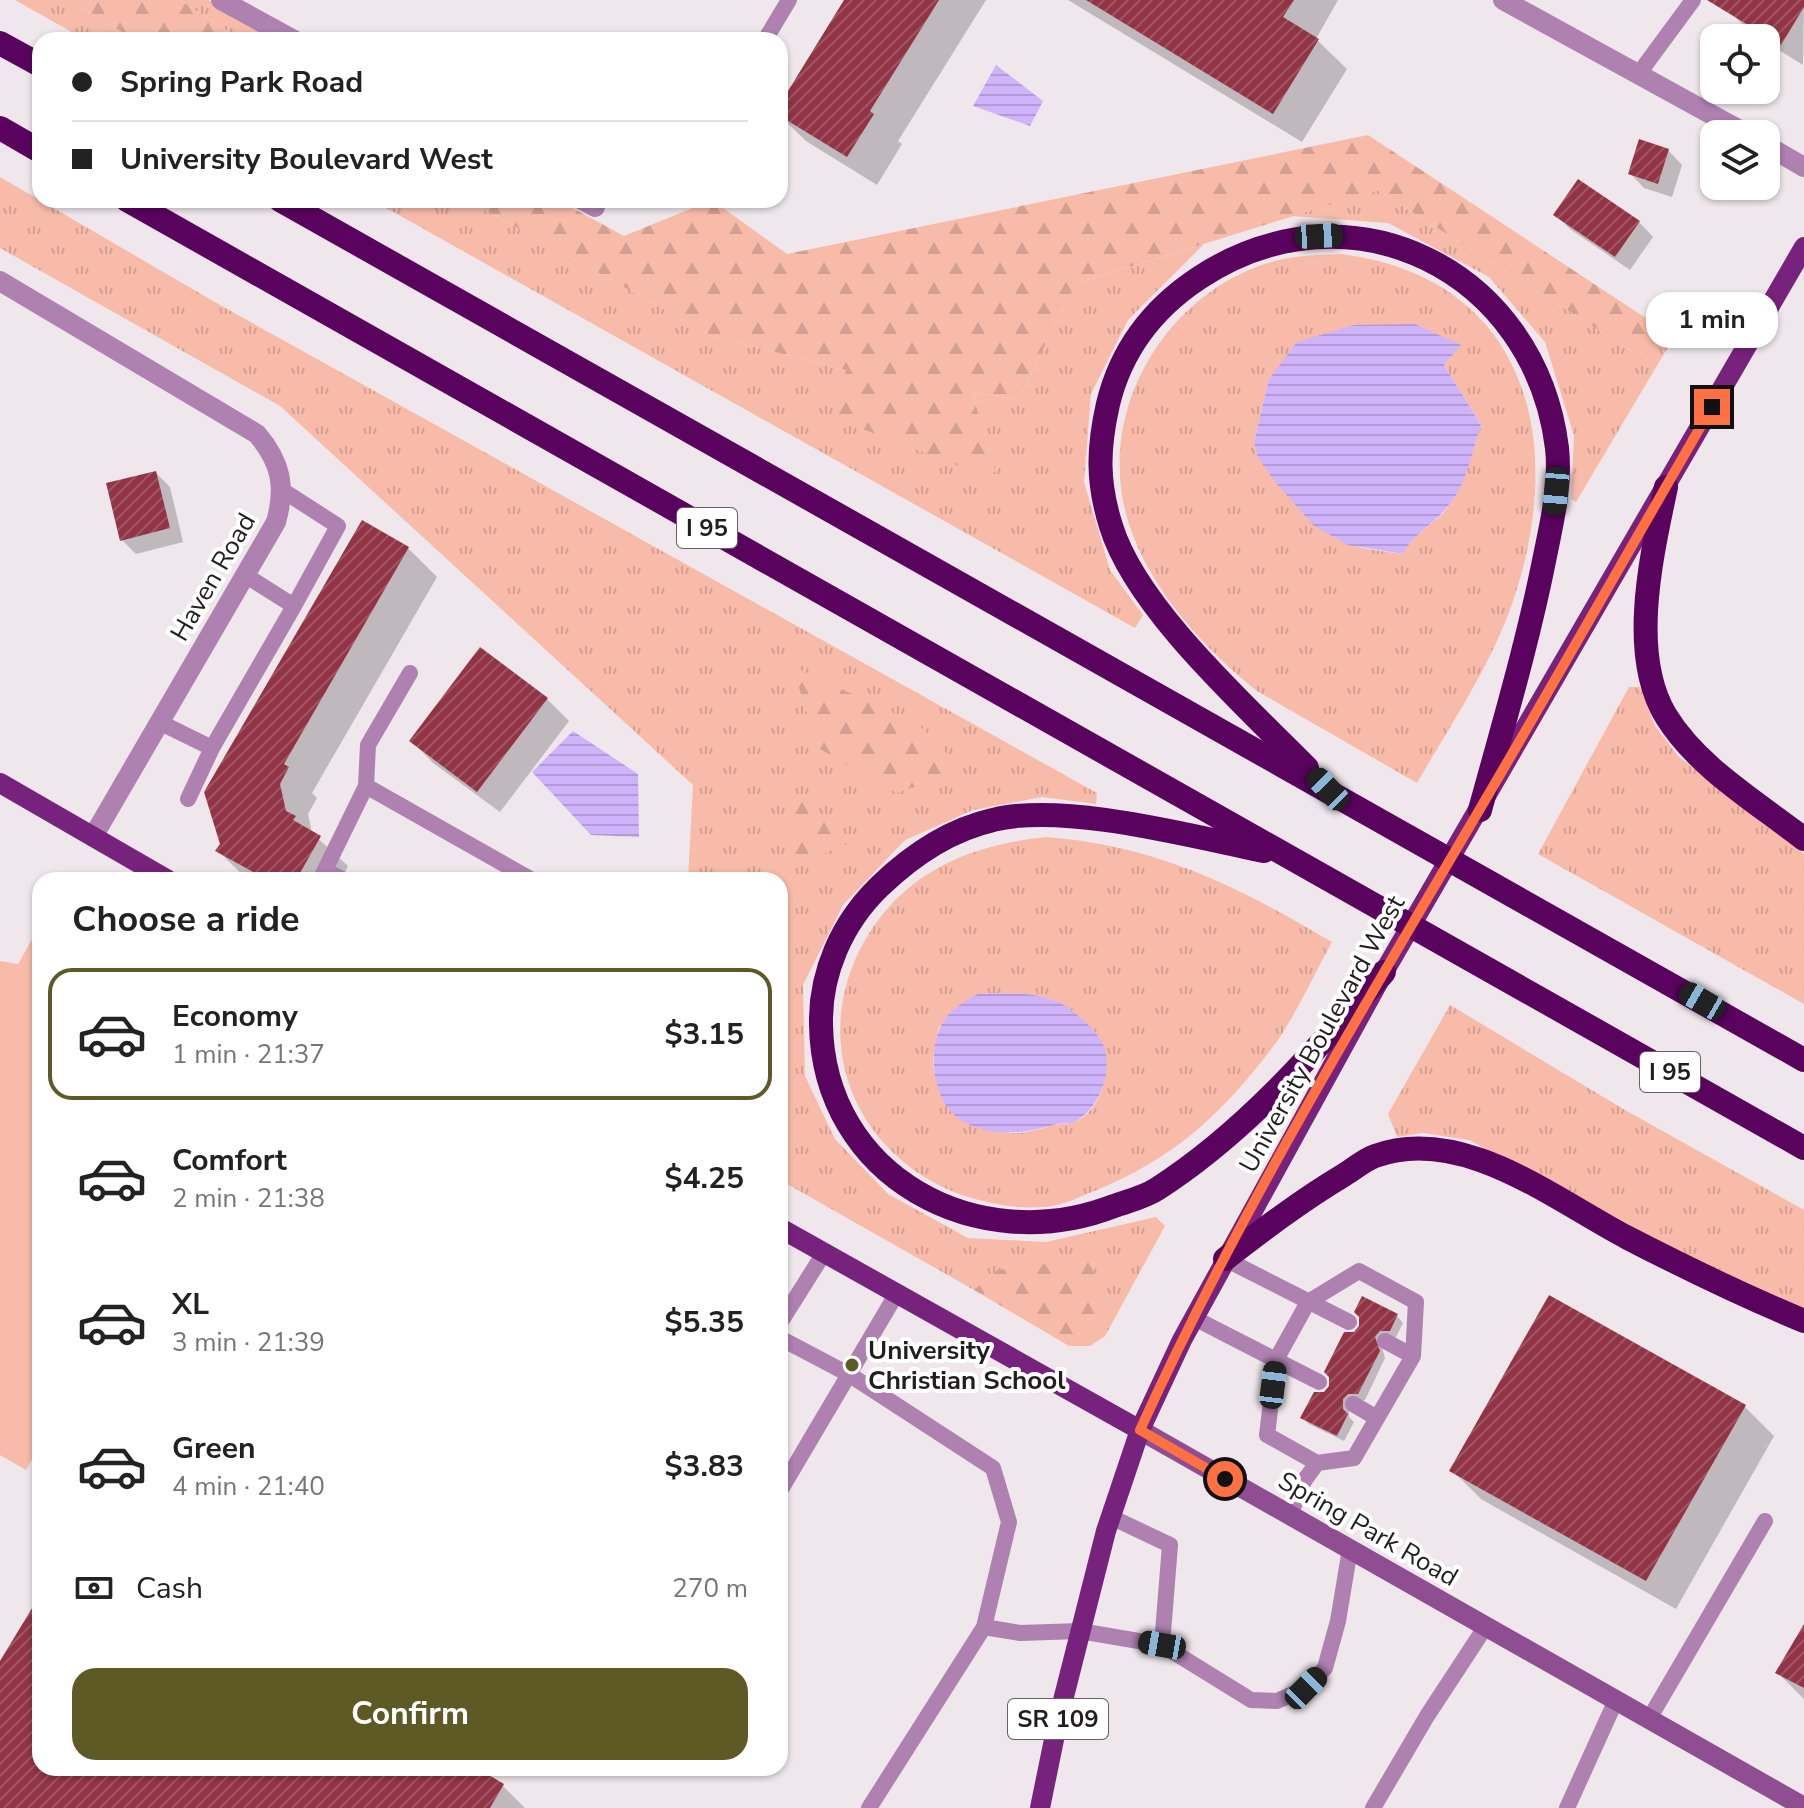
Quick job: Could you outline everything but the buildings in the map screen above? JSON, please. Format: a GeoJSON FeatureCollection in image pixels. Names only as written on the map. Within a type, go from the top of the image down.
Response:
{"type":"FeatureCollection","features":[{"type":"Feature","properties":{"kind":"highway"},"geometry":{"type":"LineString","coordinates":[[0,43],[32,61]]}},
{"type":"Feature","properties":{"kind":"highway"},"geometry":{"type":"LineString","coordinates":[[0,128],[32,146]]}},
{"type":"Feature","properties":{"kind":"highway","name":"I 95"},"geometry":{"type":"LineString","coordinates":[[141,208],[1804,1148]]}},
{"type":"Feature","properties":{"kind":"highway"},"geometry":{"type":"LineString","coordinates":[[294,208],[1804,1060]]}},
{"type":"Feature","properties":{"kind":"highway"},"geometry":{"type":"LineString","coordinates":[[1328,789],[1200,660],[1145,592],[1111,529],[1101,484],[1098,445],[1115,376],[1129,345],[1167,302],[1222,263],[1262,246],[1300,237],[1337,235],[1371,239],[1408,250],[1445,267],[1473,289],[1501,314],[1523,346],[1541,383],[1552,417],[1558,452],[1554,513],[1533,617],[1480,810]]}},
{"type":"Feature","properties":{"kind":"highway"},"geometry":{"type":"LineString","coordinates":[[1666,487],[1646,600],[1653,684],[1666,716],[1684,740],[1804,839]]}},
{"type":"Feature","properties":{"kind":"highway"},"geometry":{"type":"LineString","coordinates":[[1287,855],[1162,829],[1025,815],[993,820],[930,846],[902,865],[855,911],[829,967],[820,999],[821,1052],[833,1099],[845,1123],[865,1152],[892,1176],[921,1195],[973,1216],[1005,1223],[1038,1223],[1091,1215],[1155,1190],[1219,1144],[1314,1053],[1384,972]]}},
{"type":"Feature","properties":{"kind":"highway"},"geometry":{"type":"LineString","coordinates":[[1225,1259],[1299,1202],[1375,1156],[1410,1149],[1446,1151],[1511,1174],[1628,1238],[1750,1299],[1804,1321]]}},
{"type":"Feature","properties":{"kind":"main road","name":"University Boulevard West"},"geometry":{"type":"LineString","coordinates":[[1040,1808],[1080,1631],[1111,1517],[1140,1430],[1194,1318],[1384,972],[1804,247]]}},
{"type":"Feature","properties":{"kind":"main road"},"geometry":{"type":"LineString","coordinates":[[0,783],[155,872]]}},
{"type":"Feature","properties":{"kind":"main road","name":"Spring Park Road"},"geometry":{"type":"LineString","coordinates":[[788,1233],[1804,1807]]}},
{"type":"Feature","properties":{"kind":"street"},"geometry":{"type":"LineString","coordinates":[[221,0],[279,32]]}},
{"type":"Feature","properties":{"kind":"street"},"geometry":{"type":"LineString","coordinates":[[1504,0],[1723,120]]}},
{"type":"Feature","properties":{"kind":"street"},"geometry":{"type":"LineString","coordinates":[[1780,153],[1804,167]]}},
{"type":"Feature","properties":{"kind":"street","name":"Haven Road"},"geometry":{"type":"LineString","coordinates":[[0,281],[257,434],[271,450],[281,473],[282,490],[276,522],[94,835]]}},
{"type":"Feature","properties":{"kind":"lane"},"geometry":{"type":"LineString","coordinates":[[770,32],[789,0]]}},
{"type":"Feature","properties":{"kind":"lane"},"geometry":{"type":"LineString","coordinates":[[1640,72],[1693,0]]}},
{"type":"Feature","properties":{"kind":"lane"},"geometry":{"type":"LineString","coordinates":[[188,799],[212,748],[338,526],[282,490]]}},
{"type":"Feature","properties":{"kind":"lane"},"geometry":{"type":"LineString","coordinates":[[245,575],[294,606]]}},
{"type":"Feature","properties":{"kind":"lane"},"geometry":{"type":"LineString","coordinates":[[323,872],[366,786],[368,745],[410,673]]}},
{"type":"Feature","properties":{"kind":"lane"},"geometry":{"type":"LineString","coordinates":[[159,722],[212,748]]}},
{"type":"Feature","properties":{"kind":"lane"},"geometry":{"type":"LineString","coordinates":[[366,786],[518,872]]}},
{"type":"Feature","properties":{"kind":"lane"},"geometry":{"type":"LineString","coordinates":[[788,1310],[824,1253]]}},
{"type":"Feature","properties":{"kind":"lane"},"geometry":{"type":"LineString","coordinates":[[1225,1259],[1349,1322]]}},
{"type":"Feature","properties":{"kind":"lane"},"geometry":{"type":"LineString","coordinates":[[1359,1271],[1416,1302],[1413,1356],[1354,1458],[1317,1463],[1267,1435],[1276,1360],[1308,1302],[1359,1271]]}},
{"type":"Feature","properties":{"kind":"lane"},"geometry":{"type":"LineString","coordinates":[[788,1478],[897,1293]]}},
{"type":"Feature","properties":{"kind":"lane"},"geometry":{"type":"LineString","coordinates":[[1194,1318],[1319,1382]]}},
{"type":"Feature","properties":{"kind":"lane"},"geometry":{"type":"LineString","coordinates":[[1385,1341],[1413,1356]]}},
{"type":"Feature","properties":{"kind":"lane"},"geometry":{"type":"LineString","coordinates":[[788,1342],[850,1375],[993,1468],[1009,1522],[984,1627],[876,1804]]}},
{"type":"Feature","properties":{"kind":"lane"},"geometry":{"type":"LineString","coordinates":[[1353,1404],[1377,1418]]}},
{"type":"Feature","properties":{"kind":"lane"},"geometry":{"type":"LineString","coordinates":[[1290,1515],[1304,1481],[1317,1463]]}},
{"type":"Feature","properties":{"kind":"lane"},"geometry":{"type":"LineString","coordinates":[[1111,1517],[1170,1545],[1162,1645]]}},
{"type":"Feature","properties":{"kind":"lane"},"geometry":{"type":"LineString","coordinates":[[1649,1719],[1765,1521]]}},
{"type":"Feature","properties":{"kind":"lane"},"geometry":{"type":"LineString","coordinates":[[984,1627],[1020,1633],[1080,1631],[1162,1645],[1251,1700],[1277,1701],[1306,1688],[1325,1668],[1350,1549]]}},
{"type":"Feature","properties":{"kind":"lane"},"geometry":{"type":"LineString","coordinates":[[1373,1808],[1427,1716],[1486,1626]]}},
{"type":"Feature","properties":{"kind":"lane"},"geometry":{"type":"LineString","coordinates":[[1567,1808],[1616,1700]]}},
{"type":"Feature","properties":{"kind":"green space"},"geometry":{"type":"Polygon","coordinates":[[[15,0],[68,0],[122,32],[72,32],[15,0]]]}},
{"type":"Feature","properties":{"kind":"green space"},"geometry":{"type":"Polygon","coordinates":[[[68,0],[180,0],[229,32],[122,32],[68,0]]]}},
{"type":"Feature","properties":{"kind":"green space"},"geometry":{"type":"Polygon","coordinates":[[[180,0],[208,0],[264,32],[229,32],[180,0]]]}},
{"type":"Feature","properties":{"kind":"green space"},"geometry":{"type":"Polygon","coordinates":[[[1368,135],[1670,334],[1638,355],[1377,190],[1075,284],[1018,400],[972,392],[998,481],[834,418],[846,370],[712,336],[481,208],[573,208],[624,236],[692,208],[723,208],[787,254],[1368,135]]]}},
{"type":"Feature","properties":{"kind":"green space"},"geometry":{"type":"Polygon","coordinates":[[[0,177],[32,196],[32,208],[53,208],[220,305],[1097,793],[1096,804],[1042,797],[973,810],[905,840],[843,905],[803,985],[805,1076],[835,1139],[888,1194],[968,1238],[1046,1242],[1156,1217],[1165,1226],[1105,1336],[1090,1346],[1069,1346],[1103,1303],[997,1270],[974,1290],[788,1185],[788,872],[688,872],[693,785],[280,406],[0,248],[0,177]]]}},
{"type":"Feature","properties":{"kind":"green space"},"geometry":{"type":"Polygon","coordinates":[[[1377,190],[1638,355],[1670,334],[1674,337],[1576,502],[1571,499],[1574,436],[1545,342],[1489,277],[1388,223],[1291,216],[1377,190]]]}},
{"type":"Feature","properties":{"kind":"green space"},"geometry":{"type":"Polygon","coordinates":[[[386,208],[481,208],[712,336],[846,370],[997,480],[972,392],[1018,400],[1075,284],[1204,244],[1128,320],[1091,394],[1084,482],[1110,570],[1143,615],[1135,628],[386,208]]]}},
{"type":"Feature","properties":{"kind":"green space"},"geometry":{"type":"Polygon","coordinates":[[[1341,254],[1405,269],[1455,296],[1492,333],[1518,377],[1532,428],[1535,484],[1529,542],[1513,601],[1482,672],[1417,783],[1257,691],[1218,657],[1181,616],[1150,571],[1129,524],[1120,482],[1121,441],[1130,400],[1147,362],[1171,328],[1201,299],[1236,276],[1283,259],[1341,254]],[[1460,346],[1269,379],[1254,442],[1292,500],[1316,525],[1352,545],[1402,554],[1450,504],[1466,471],[1481,425],[1444,365],[1460,346]]]}},
{"type":"Feature","properties":{"kind":"green space"},"geometry":{"type":"Polygon","coordinates":[[[792,666],[919,725],[963,770],[897,793],[818,748],[792,666]]]}},
{"type":"Feature","properties":{"kind":"green space"},"geometry":{"type":"Polygon","coordinates":[[[1629,687],[1640,687],[1655,726],[1678,756],[1804,854],[1804,1004],[1538,854],[1629,687]]]}},
{"type":"Feature","properties":{"kind":"green space"},"geometry":{"type":"Polygon","coordinates":[[[796,796],[851,842],[786,871],[796,796]]]}},
{"type":"Feature","properties":{"kind":"green space"},"geometry":{"type":"Polygon","coordinates":[[[1046,837],[1086,842],[1160,859],[1230,887],[1332,942],[1278,1040],[1213,1116],[1171,1150],[1124,1178],[1058,1205],[1042,1207],[1010,1206],[968,1197],[929,1180],[897,1156],[871,1127],[853,1094],[842,1057],[841,1019],[848,979],[865,940],[881,916],[899,896],[942,866],[966,855],[1046,837]],[[978,994],[939,1027],[933,1063],[943,1089],[983,1124],[1002,1132],[1036,1130],[1071,1123],[1083,1117],[1098,1099],[1105,1076],[1105,1053],[1095,1033],[1073,1012],[1053,1000],[1022,994],[978,994]]]}},
{"type":"Feature","properties":{"kind":"green space"},"geometry":{"type":"Polygon","coordinates":[[[32,939],[32,1459],[26,1470],[0,1455],[0,961],[18,964],[32,939]]]}},
{"type":"Feature","properties":{"kind":"green space"},"geometry":{"type":"Polygon","coordinates":[[[1450,1005],[1625,1110],[1804,1210],[1804,1309],[1730,1279],[1469,1140],[1423,1133],[1397,1137],[1388,1114],[1450,1005]]]}},
{"type":"Feature","properties":{"kind":"green space"},"geometry":{"type":"Polygon","coordinates":[[[1090,1259],[1103,1303],[1069,1346],[974,1290],[997,1270],[1090,1259]]]}},
{"type":"Feature","properties":{"kind":"shaded area"},"geometry":{"type":"Polygon","coordinates":[[[996,65],[1043,101],[1030,126],[973,106],[996,65]]]}},
{"type":"Feature","properties":{"kind":"shaded area"},"geometry":{"type":"Polygon","coordinates":[[[1415,324],[1461,345],[1444,365],[1481,425],[1457,494],[1403,554],[1348,545],[1314,526],[1258,458],[1254,442],[1269,379],[1297,342],[1354,325],[1415,324]]]}},
{"type":"Feature","properties":{"kind":"shaded area"},"geometry":{"type":"Polygon","coordinates":[[[573,731],[638,774],[639,837],[591,835],[532,772],[573,731]]]}},
{"type":"Feature","properties":{"kind":"shaded area"},"geometry":{"type":"Polygon","coordinates":[[[978,994],[1021,994],[1053,1000],[1072,1011],[1094,1032],[1106,1052],[1106,1075],[1098,1097],[1085,1115],[1071,1123],[997,1132],[975,1127],[954,1115],[940,1094],[936,1081],[935,1042],[950,1013],[978,994]]]}},
{"type":"Feature","properties":{"kind":"place","name":"University Christian School"},"geometry":{"type":"Point","coordinates":[852,1365]}},
{"type":"Feature","properties":{"kind":"route"},"geometry":{"type":"LineString","coordinates":[[1225,1479],[1140,1430],[1182,1340],[1225,1259],[1384,972],[1712,407]]}}]}
